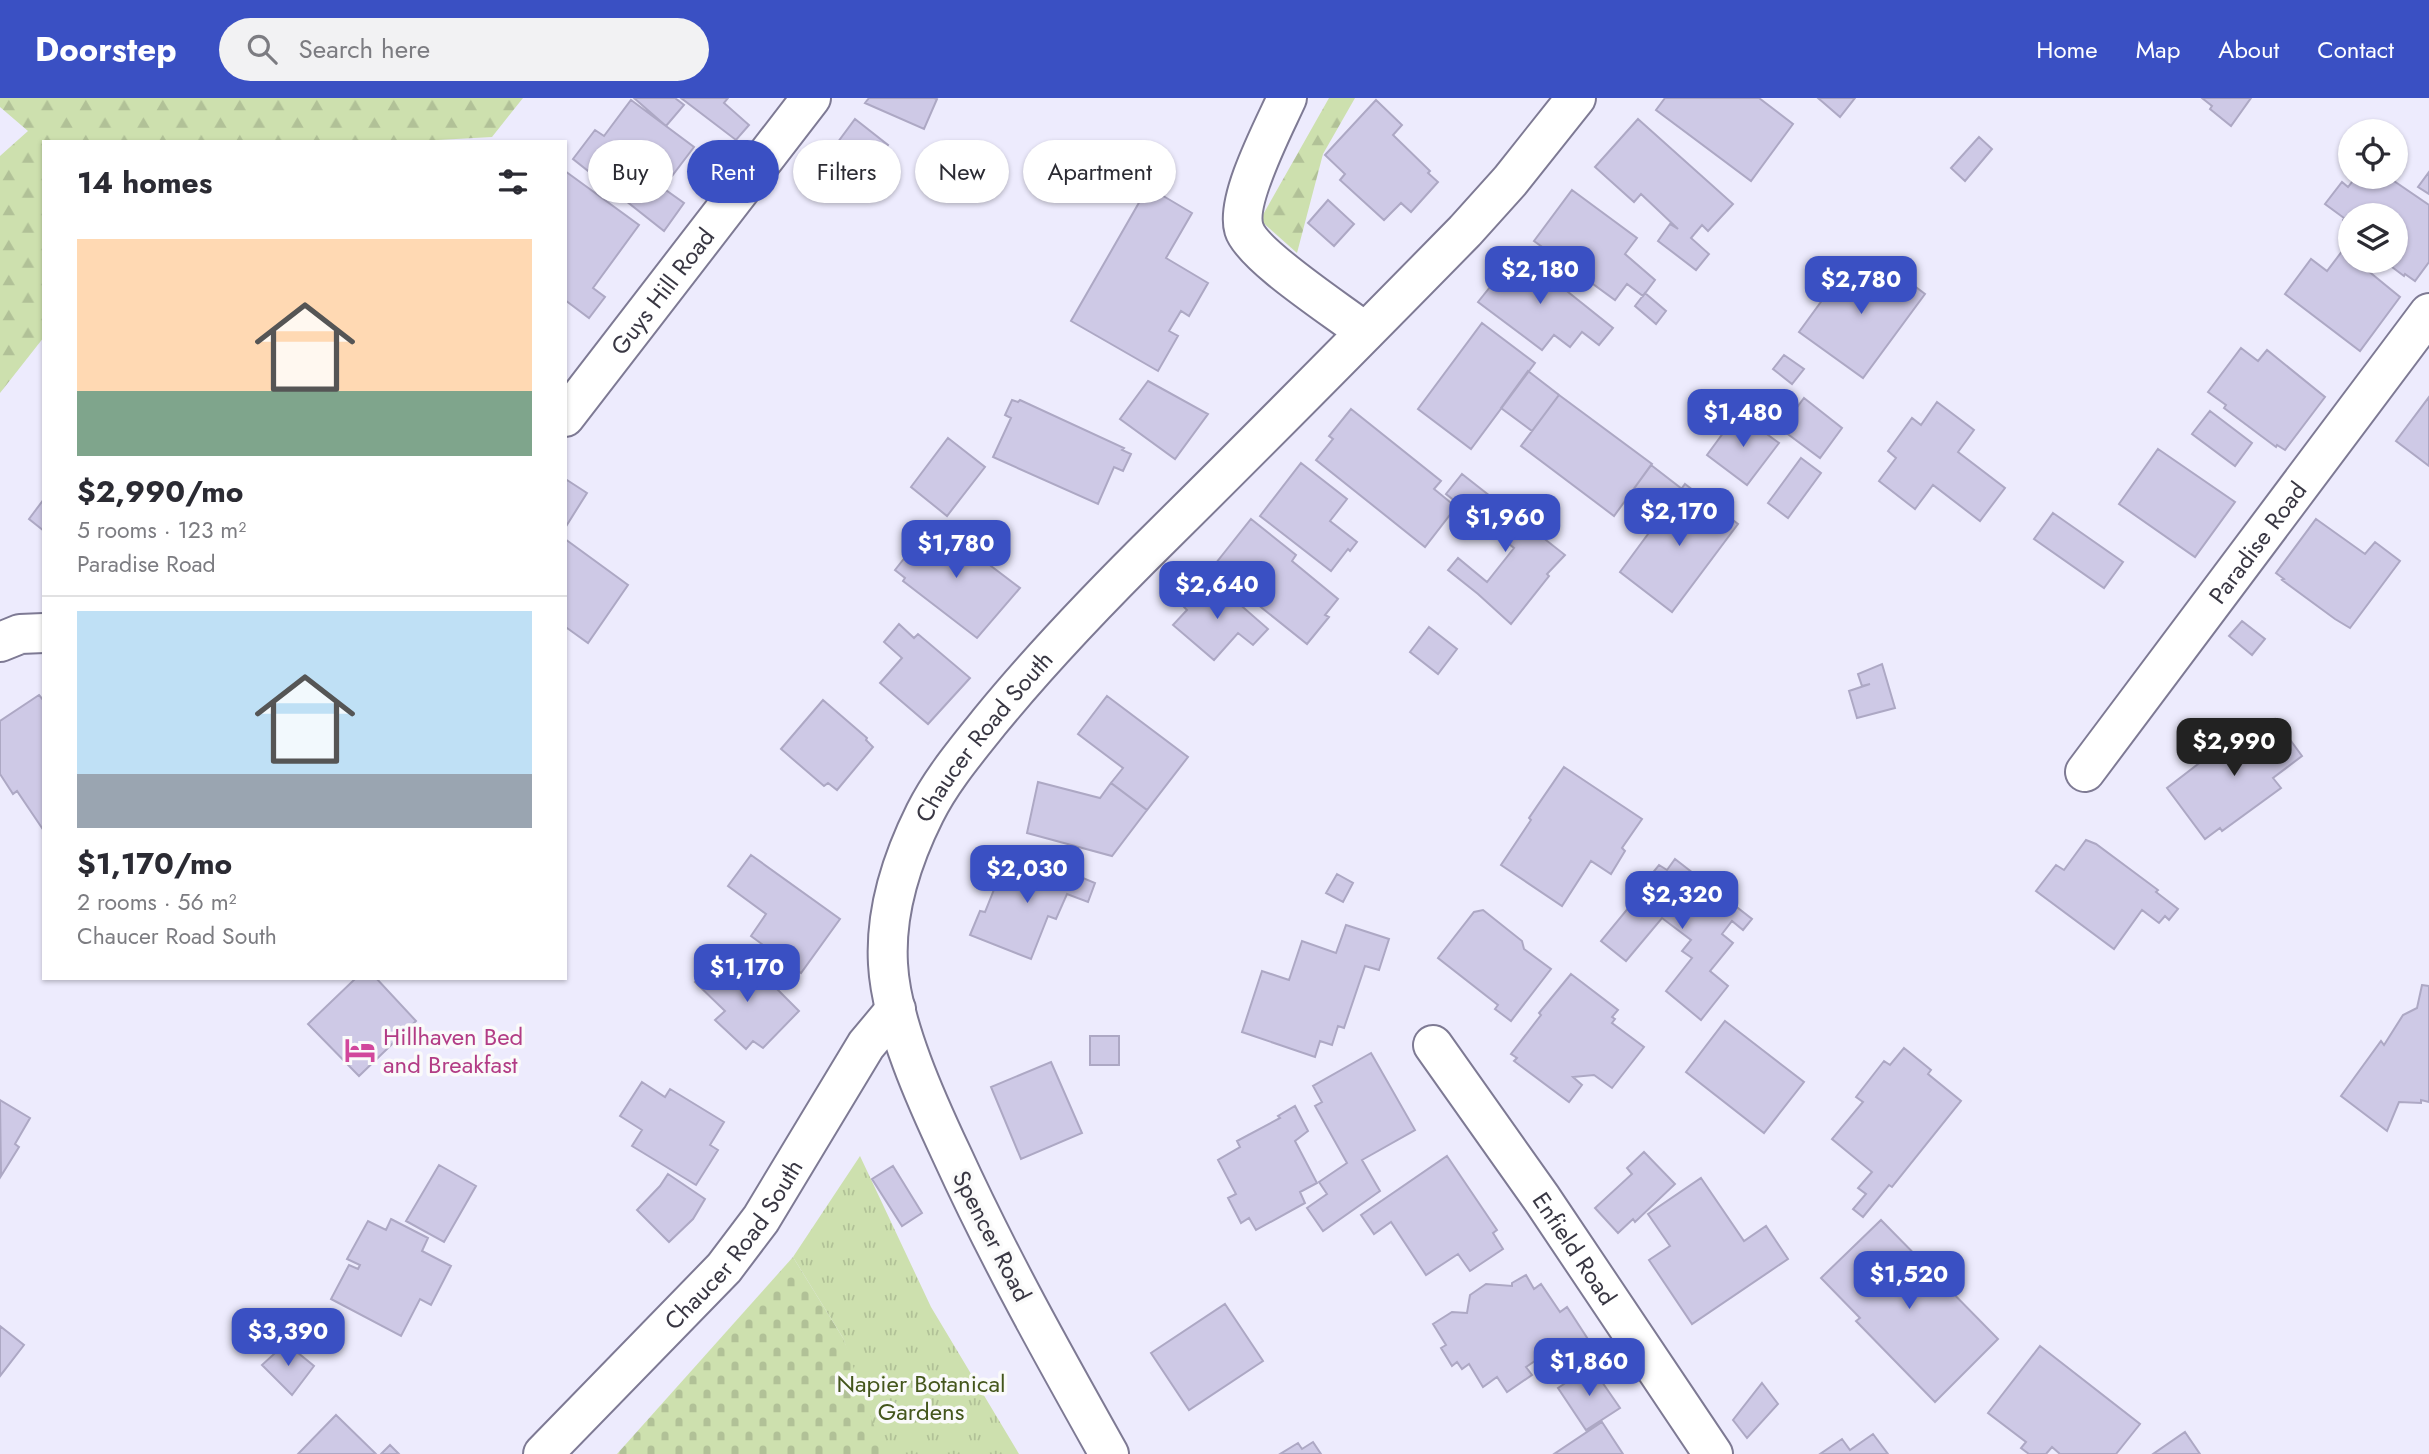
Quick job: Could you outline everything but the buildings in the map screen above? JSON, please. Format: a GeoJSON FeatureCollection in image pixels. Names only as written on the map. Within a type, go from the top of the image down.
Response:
{"type":"FeatureCollection","features":[{"type":"Feature","properties":{"kind":"street","name":"Guys Hill Road"},"geometry":{"type":"LineString","coordinates":[[567,414],[811,98]]}},
{"type":"Feature","properties":{"kind":"street"},"geometry":{"type":"LineString","coordinates":[[1287,98],[1246,191],[1244,229],[1256,247],[1272,262],[1365,332]]}},
{"type":"Feature","properties":{"kind":"street","name":"Chaucer Road South"},"geometry":{"type":"LineString","coordinates":[[543,1454],[724,1268],[761,1219],[866,1045],[896,1009],[888,966],[889,918],[903,866],[926,811],[958,761],[1033,669],[1087,612],[1465,231],[1510,181],[1576,98]]}},
{"type":"Feature","properties":{"kind":"street","name":"Paradise Road"},"geometry":{"type":"LineString","coordinates":[[2085,772],[2429,313]]}},
{"type":"Feature","properties":{"kind":"street"},"geometry":{"type":"LineString","coordinates":[[0,642],[20,634],[42,633]]}},
{"type":"Feature","properties":{"kind":"street","name":"Spencer Road"},"geometry":{"type":"LineString","coordinates":[[896,1009],[916,1072],[970,1195],[1010,1274],[1109,1454]]}},
{"type":"Feature","properties":{"kind":"street","name":"Enfield Road"},"geometry":{"type":"LineString","coordinates":[[1433,1045],[1542,1199],[1713,1454]]}},
{"type":"Feature","properties":{"kind":"green space"},"geometry":{"type":"Polygon","coordinates":[[[0,98],[523,98],[492,137],[438,140],[42,140],[42,340],[0,393],[0,156],[28,131],[0,107],[0,98]]]}},
{"type":"Feature","properties":{"kind":"green space"},"geometry":{"type":"Polygon","coordinates":[[[1329,98],[1355,98],[1323,154],[1297,253],[1260,220],[1329,98]]]}},
{"type":"Feature","properties":{"kind":"green space","name":"Napier Botanical Gardens"},"geometry":{"type":"Polygon","coordinates":[[[860,1156],[931,1307],[1019,1454],[884,1454],[843,1338],[793,1257],[860,1156]]]}},
{"type":"Feature","properties":{"kind":"green space"},"geometry":{"type":"Polygon","coordinates":[[[793,1257],[843,1338],[891,1454],[617,1454],[793,1257]]]}},
{"type":"Feature","properties":{"kind":"place","name":"Hillhaven Bed and Breakfast"},"geometry":{"type":"Point","coordinates":[360,1050]}}]}
